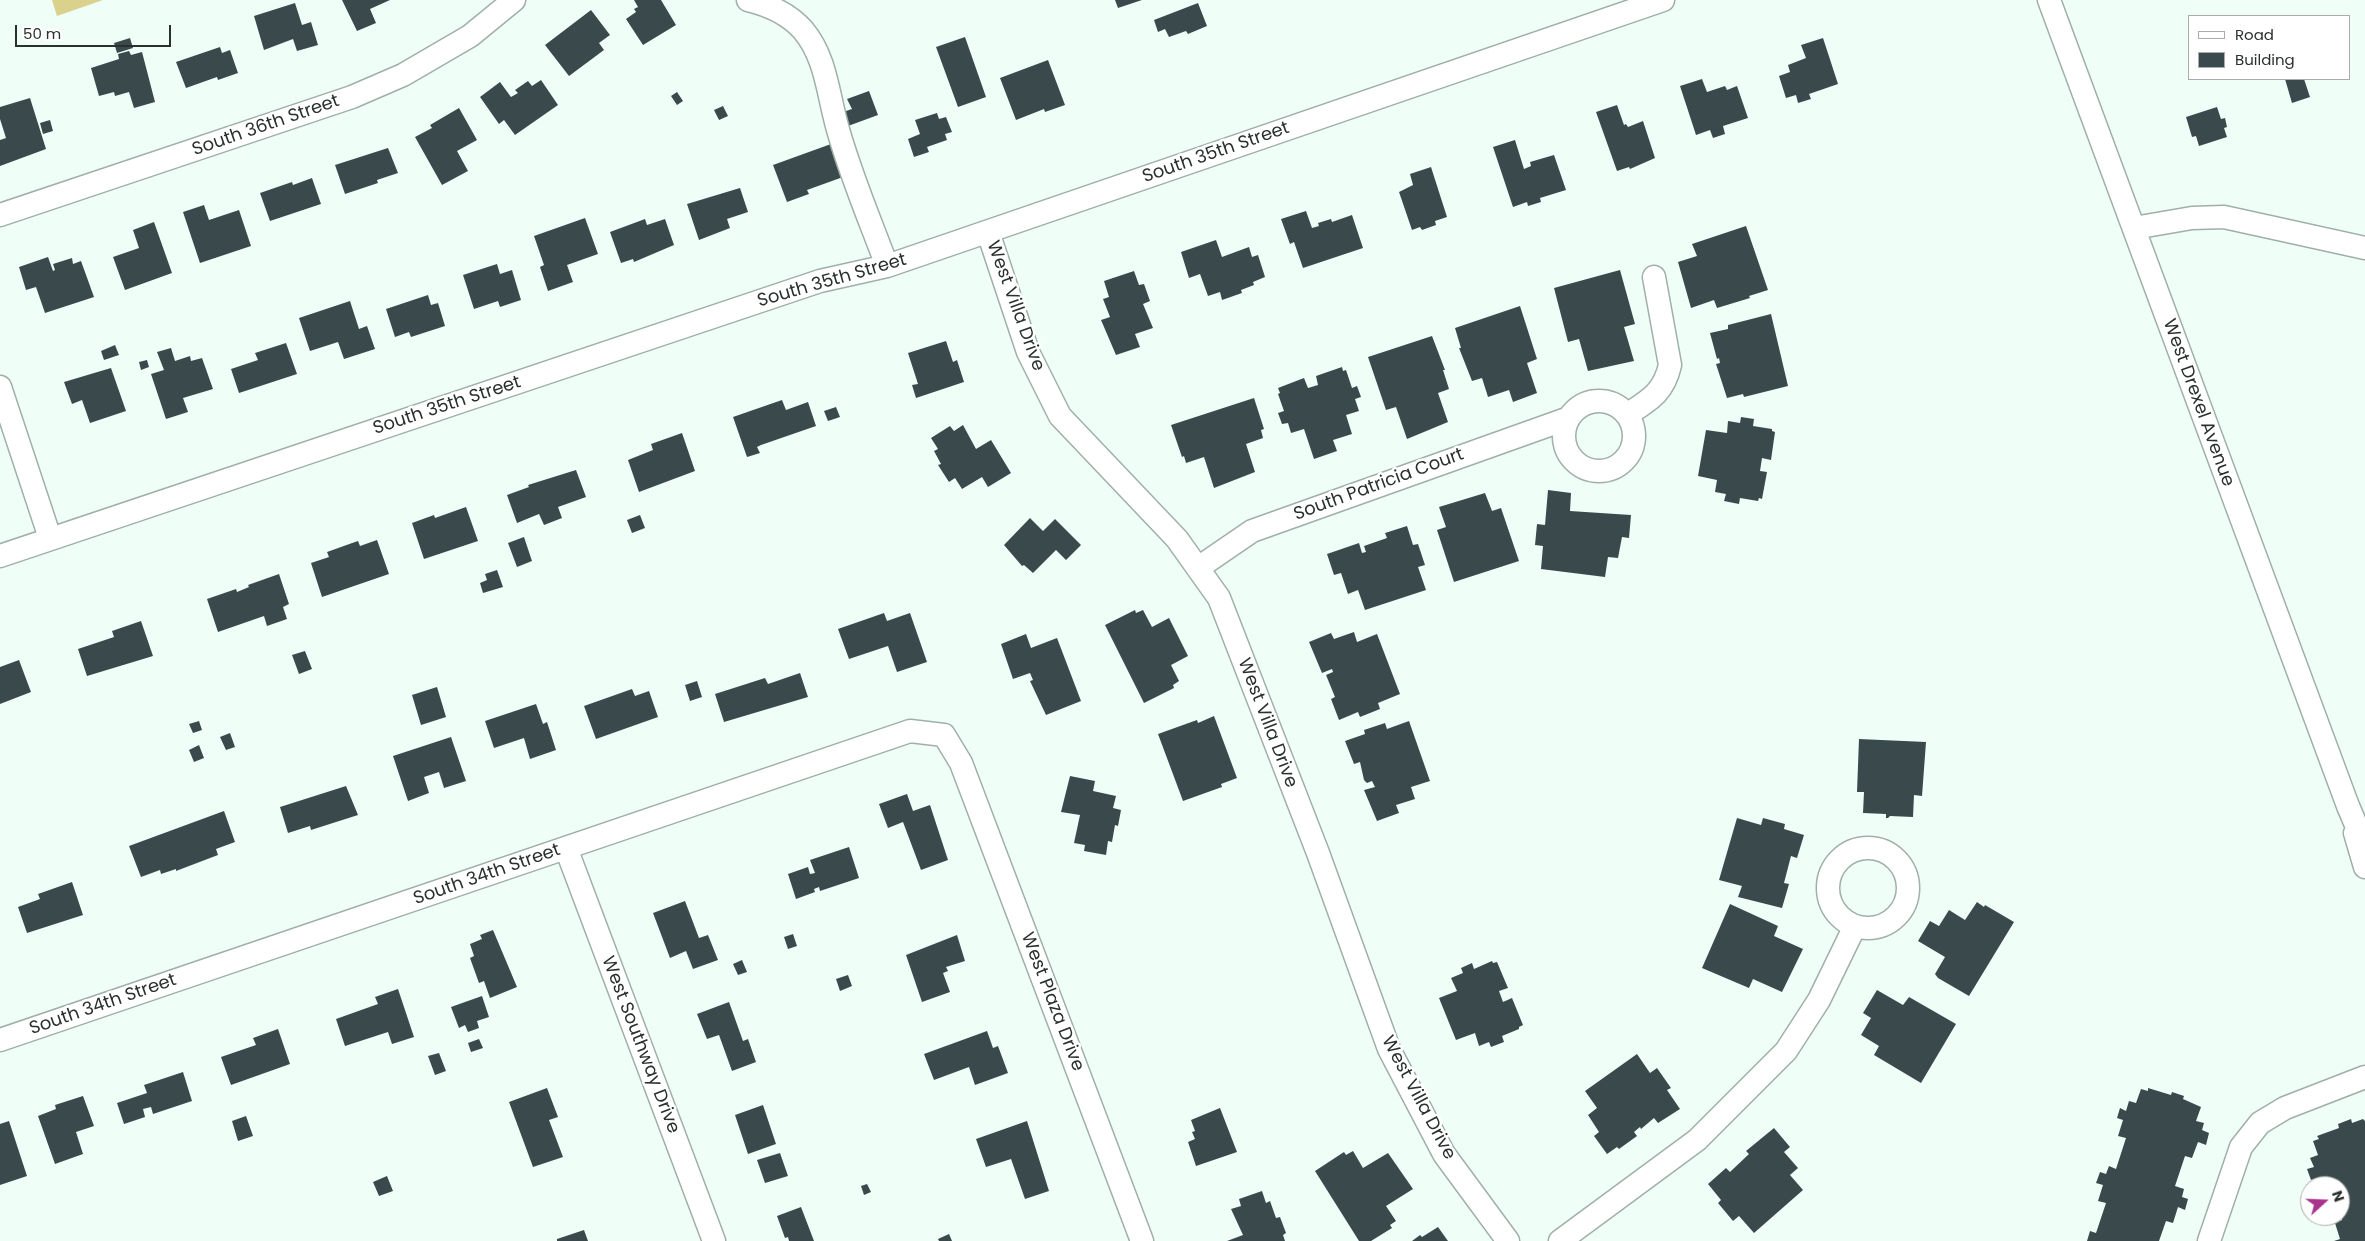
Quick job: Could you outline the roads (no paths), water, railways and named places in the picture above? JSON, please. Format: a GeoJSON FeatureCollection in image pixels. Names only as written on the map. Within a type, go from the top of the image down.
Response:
{"type":"FeatureCollection","features":[{"type":"Feature","properties":{"kind":"street","name":"South 36th Street"},"geometry":{"type":"LineString","coordinates":[[0,215],[352,97],[403,75],[470,36],[514,0]]}},
{"type":"Feature","properties":{"kind":"street"},"geometry":{"type":"LineString","coordinates":[[748,0],[770,5],[791,18],[804,31],[814,48],[823,66],[837,127],[887,266]]}},
{"type":"Feature","properties":{"kind":"street","name":"South 35th Street"},"geometry":{"type":"LineString","coordinates":[[0,556],[820,281],[887,266],[1662,0]]}},
{"type":"Feature","properties":{"kind":"street","name":"West Drexel Avenue"},"geometry":{"type":"LineString","coordinates":[[2049,0],[2348,806],[2365,846]]}},
{"type":"Feature","properties":{"kind":"street"},"geometry":{"type":"LineString","coordinates":[[2134,228],[2192,218],[2224,216],[2365,248]]}},
{"type":"Feature","properties":{"kind":"street","name":"West Villa Drive"},"geometry":{"type":"LineString","coordinates":[[988,232],[1028,352],[1060,416],[1177,539],[1219,598],[1321,862],[1389,1049],[1444,1154],[1508,1241]]}},
{"type":"Feature","properties":{"kind":"street"},"geometry":{"type":"LineString","coordinates":[[1569,418],[1564,440],[1568,452],[1575,461],[1585,468],[1596,471],[1608,470],[1618,466],[1627,458],[1633,448],[1635,436],[1628,414],[1659,392],[1667,379],[1670,365],[1654,278]]}},
{"type":"Feature","properties":{"kind":"street"},"geometry":{"type":"LineString","coordinates":[[0,387],[50,538]]}},
{"type":"Feature","properties":{"kind":"street","name":"South Patricia Court"},"geometry":{"type":"LineString","coordinates":[[1198,568],[1252,531],[1569,418],[1576,409],[1586,403],[1597,400],[1609,401],[1619,406],[1628,414]]}},
{"type":"Feature","properties":{"kind":"street","name":"South 34th Street"},"geometry":{"type":"LineString","coordinates":[[0,1040],[910,731],[944,736],[961,763]]}},
{"type":"Feature","properties":{"kind":"street","name":"West Plaza Drive"},"geometry":{"type":"LineString","coordinates":[[961,763],[1142,1241]]}},
{"type":"Feature","properties":{"kind":"street","name":"West Drexel Avenue"},"geometry":{"type":"LineString","coordinates":[[2348,806],[2365,867]]}},
{"type":"Feature","properties":{"kind":"street","name":"West Southway Drive"},"geometry":{"type":"LineString","coordinates":[[566,848],[714,1241]]}},
{"type":"Feature","properties":{"kind":"street"},"geometry":{"type":"LineString","coordinates":[[1560,1241],[1697,1140],[1786,1051],[1820,1000],[1855,926]]}},
{"type":"Feature","properties":{"kind":"street"},"geometry":{"type":"LineString","coordinates":[[2209,1241],[2241,1147],[2260,1123],[2285,1108],[2365,1077]]}}]}
